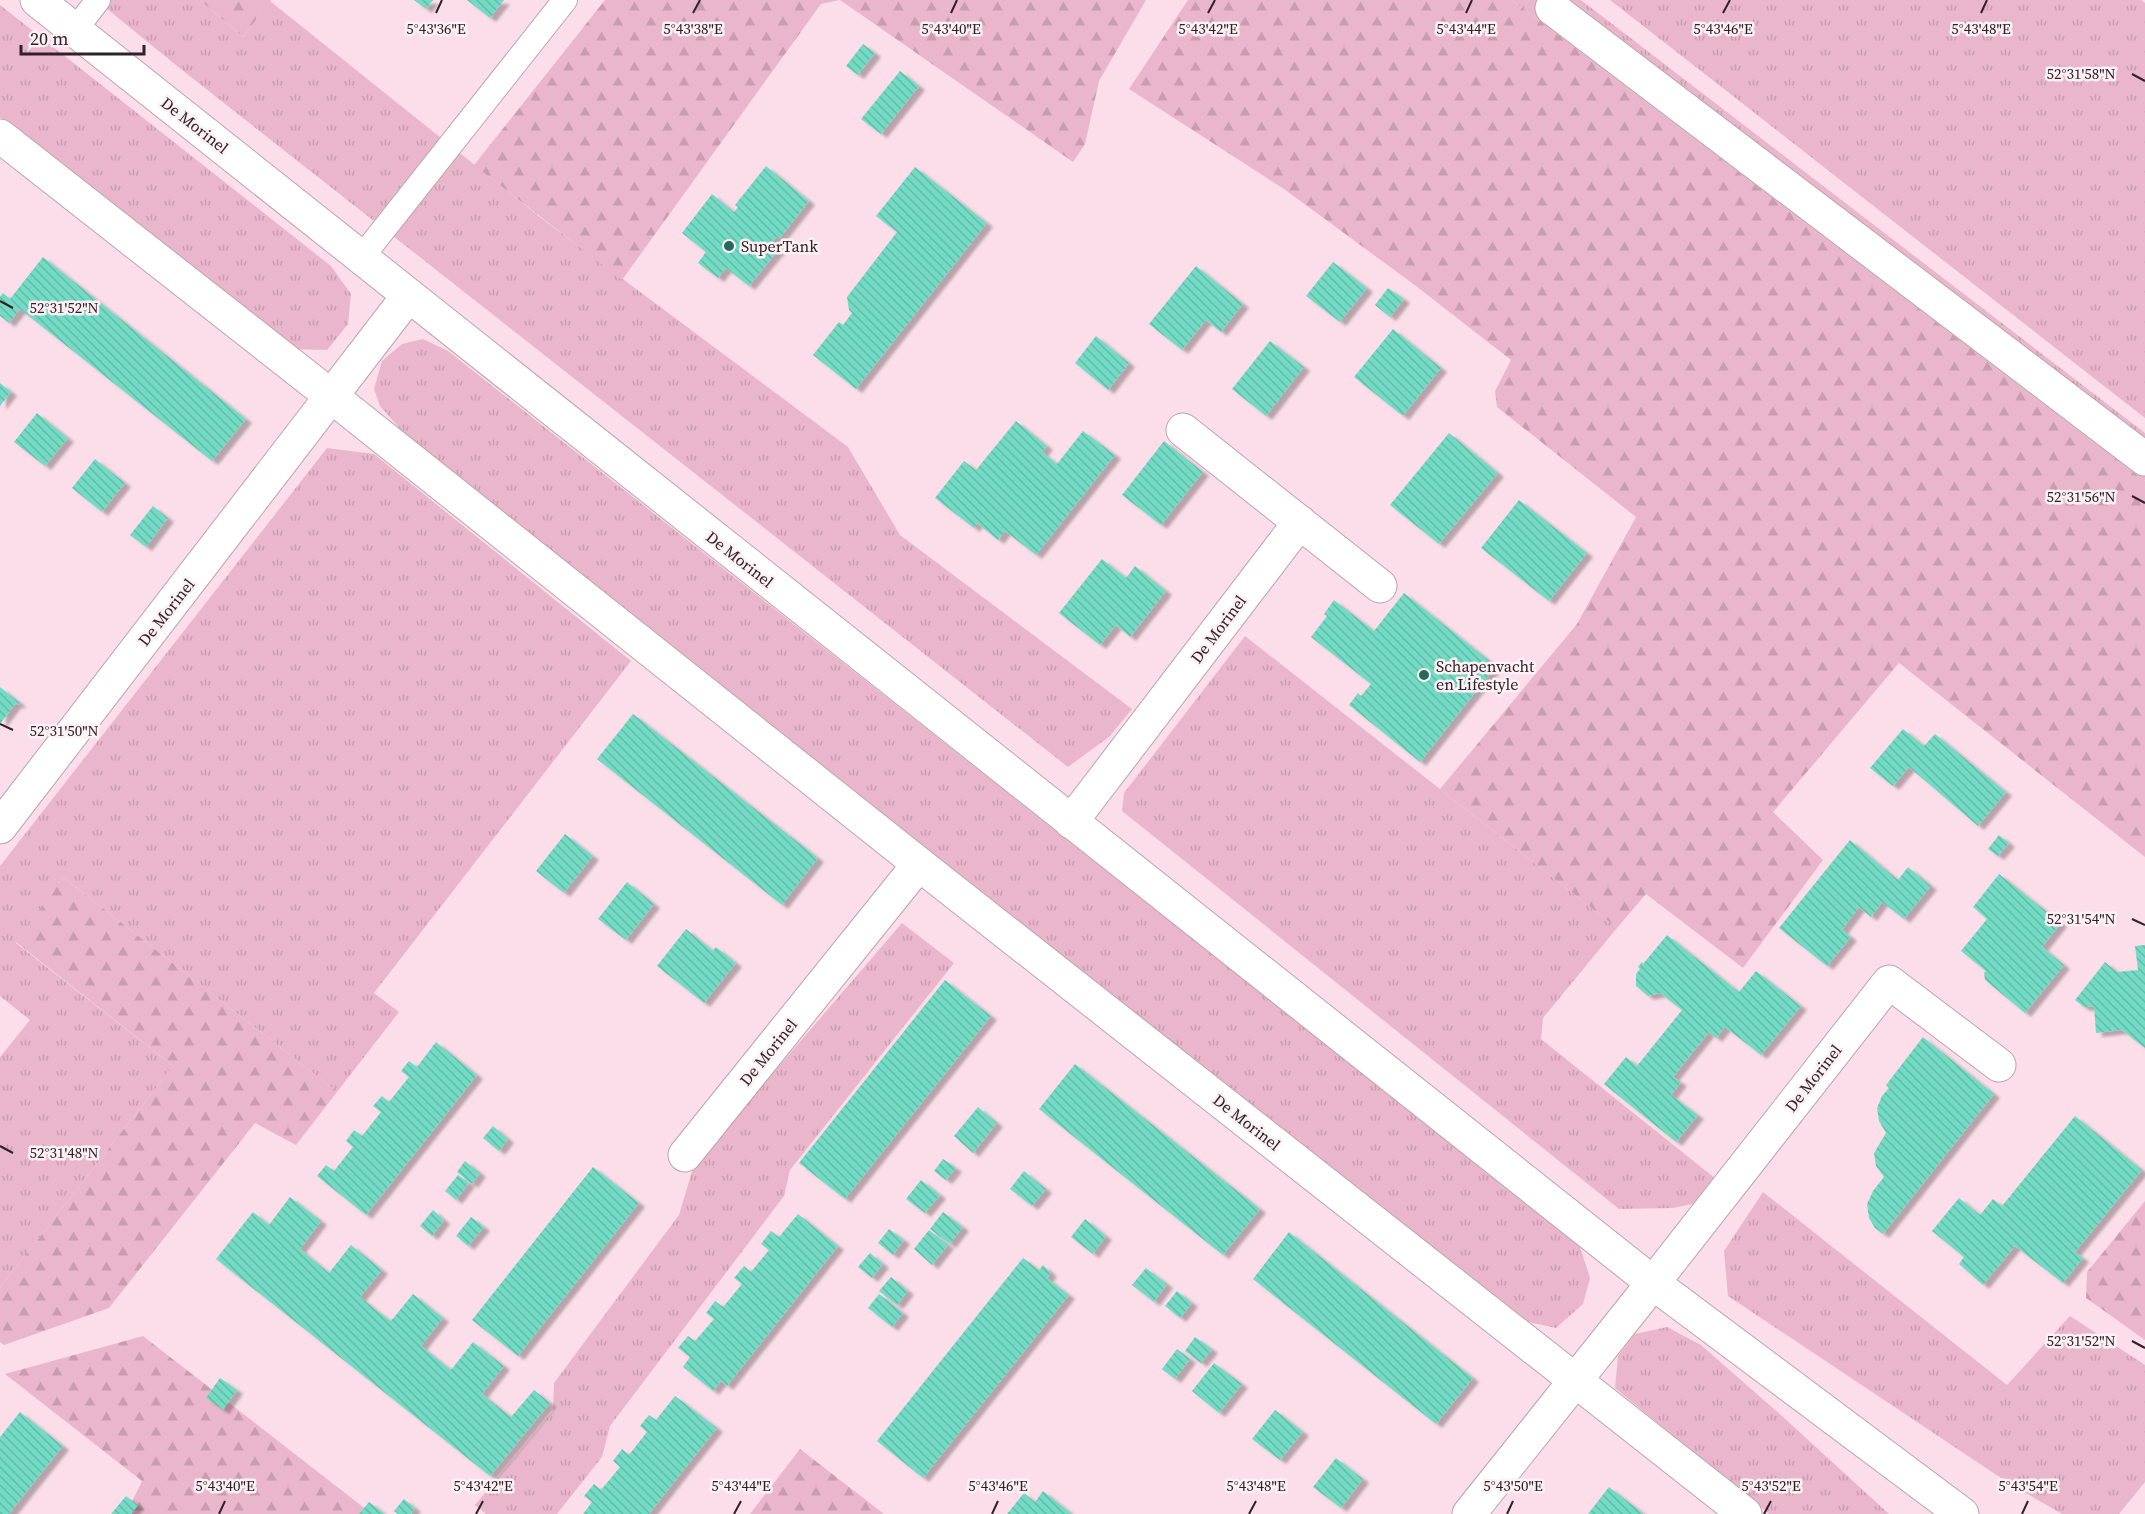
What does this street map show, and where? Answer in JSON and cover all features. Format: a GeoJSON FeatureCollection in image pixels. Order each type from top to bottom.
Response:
{"type":"FeatureCollection","features":[{"type":"Feature","properties":{"kind":"street","name":"De Morinel"},"geometry":{"type":"LineString","coordinates":[[37,0],[1653,1283],[1962,1514]]}},
{"type":"Feature","properties":{"kind":"street"},"geometry":{"type":"LineString","coordinates":[[1552,8],[2145,459]]}},
{"type":"Feature","properties":{"kind":"street","name":"De Morinel"},"geometry":{"type":"LineString","coordinates":[[0,136],[1745,1514]]}},
{"type":"Feature","properties":{"kind":"street","name":"De Morinel"},"geometry":{"type":"LineString","coordinates":[[0,827],[409,295]]}},
{"type":"Feature","properties":{"kind":"street"},"geometry":{"type":"LineString","coordinates":[[1183,430],[1380,585]]}},
{"type":"Feature","properties":{"kind":"street","name":"De Morinel"},"geometry":{"type":"LineString","coordinates":[[1071,822],[1299,522]]}},
{"type":"Feature","properties":{"kind":"street","name":"De Morinel"},"geometry":{"type":"LineString","coordinates":[[685,1155],[919,864]]}},
{"type":"Feature","properties":{"kind":"street","name":"De Morinel"},"geometry":{"type":"LineString","coordinates":[[1470,1514],[1889,982],[1999,1065]]}},
{"type":"Feature","properties":{"kind":"lane"},"geometry":{"type":"LineString","coordinates":[[75,30],[98,0]]}},
{"type":"Feature","properties":{"kind":"lane"},"geometry":{"type":"LineString","coordinates":[[362,258],[565,0]]}},
{"type":"Feature","properties":{"kind":"green space"},"geometry":{"type":"Polygon","coordinates":[[[105,0],[200,0],[243,37],[270,1],[541,218],[848,447],[900,535],[1132,709],[1110,736],[1068,767],[182,70],[101,4],[105,0]]]}},
{"type":"Feature","properties":{"kind":"green space"},"geometry":{"type":"Polygon","coordinates":[[[200,0],[271,0],[243,37],[200,0]]]}},
{"type":"Feature","properties":{"kind":"green space"},"geometry":{"type":"Polygon","coordinates":[[[605,0],[840,0],[821,4],[622,280],[474,165],[605,0]]]}},
{"type":"Feature","properties":{"kind":"green space"},"geometry":{"type":"Polygon","coordinates":[[[840,0],[1146,0],[1099,81],[1085,144],[1073,162],[840,0]]]}},
{"type":"Feature","properties":{"kind":"green space"},"geometry":{"type":"Polygon","coordinates":[[[1188,0],[1512,0],[2145,481],[2145,857],[1899,663],[1773,812],[1823,860],[1743,968],[1646,894],[1617,928],[1440,789],[1577,624],[1636,517],[1497,407],[1495,391],[1511,360],[1416,286],[1284,189],[1129,89],[1188,0]]]}},
{"type":"Feature","properties":{"kind":"green space"},"geometry":{"type":"Polygon","coordinates":[[[1512,0],[1581,0],[2145,433],[2145,481],[1512,0]]]}},
{"type":"Feature","properties":{"kind":"green space"},"geometry":{"type":"Polygon","coordinates":[[[1610,0],[2141,0],[2145,3],[2145,418],[1610,0]]]}},
{"type":"Feature","properties":{"kind":"green space"},"geometry":{"type":"Polygon","coordinates":[[[0,5],[331,266],[351,294],[348,324],[327,350],[293,349],[259,325],[0,117],[0,5]]]}},
{"type":"Feature","properties":{"kind":"green space"},"geometry":{"type":"Polygon","coordinates":[[[423,339],[448,351],[1579,1244],[1590,1278],[1583,1304],[1556,1328],[1520,1320],[410,440],[380,406],[374,389],[382,361],[402,344],[423,339]]]}},
{"type":"Feature","properties":{"kind":"green space"},"geometry":{"type":"Polygon","coordinates":[[[327,448],[374,454],[631,661],[374,993],[399,1012],[337,1092],[63,877],[16,943],[173,1066],[0,1288],[0,1057],[30,1020],[0,996],[0,866],[327,448]]]}},
{"type":"Feature","properties":{"kind":"green space"},"geometry":{"type":"Polygon","coordinates":[[[1245,636],[1617,928],[1543,1018],[1541,1039],[1716,1179],[1697,1203],[1673,1208],[1619,1209],[1122,811],[1124,793],[1245,636]]]}},
{"type":"Feature","properties":{"kind":"green space"},"geometry":{"type":"Polygon","coordinates":[[[63,877],[337,1092],[296,1145],[255,1123],[109,1308],[4,1345],[0,1342],[0,1288],[173,1066],[16,942],[63,877]]]}},
{"type":"Feature","properties":{"kind":"green space"},"geometry":{"type":"Polygon","coordinates":[[[902,923],[954,963],[790,1170],[784,1196],[610,1426],[602,1457],[557,1514],[486,1514],[475,1505],[553,1411],[554,1383],[679,1215],[694,1165],[902,923]]]}},
{"type":"Feature","properties":{"kind":"green space"},"geometry":{"type":"Polygon","coordinates":[[[1763,1192],[2007,1385],[2070,1316],[2145,1365],[2145,1482],[2119,1514],[2062,1514],[2010,1484],[1728,1296],[1724,1251],[1763,1192]]]}},
{"type":"Feature","properties":{"kind":"green space"},"geometry":{"type":"Polygon","coordinates":[[[2145,1201],[2145,1340],[2086,1298],[2087,1272],[2145,1201]]]}},
{"type":"Feature","properties":{"kind":"green space"},"geometry":{"type":"Polygon","coordinates":[[[1667,1327],[1701,1345],[1889,1514],[1769,1514],[1615,1388],[1618,1356],[1635,1334],[1667,1327]]]}},
{"type":"Feature","properties":{"kind":"green space"},"geometry":{"type":"Polygon","coordinates":[[[143,1336],[372,1514],[126,1514],[142,1481],[5,1374],[143,1336]]]}},
{"type":"Feature","properties":{"kind":"green space"},"geometry":{"type":"Polygon","coordinates":[[[800,1449],[884,1514],[750,1514],[800,1449]]]}},
{"type":"Feature","properties":{"kind":"building"},"geometry":{"type":"Polygon","coordinates":[[[414,0],[433,0],[426,9],[414,0]]]}},
{"type":"Feature","properties":{"kind":"building"},"geometry":{"type":"Polygon","coordinates":[[[467,0],[504,0],[490,18],[467,0]]]}},
{"type":"Feature","properties":{"kind":"building"},"geometry":{"type":"Polygon","coordinates":[[[863,44],[875,53],[858,75],[846,66],[863,44]]]}},
{"type":"Feature","properties":{"kind":"building"},"geometry":{"type":"Polygon","coordinates":[[[900,71],[919,86],[881,134],[861,119],[900,71]]]}},
{"type":"Feature","properties":{"kind":"building"},"geometry":{"type":"Polygon","coordinates":[[[766,166],[809,201],[779,239],[776,237],[772,242],[780,248],[749,286],[726,268],[718,278],[698,263],[706,252],[682,233],[712,194],[734,212],[738,207],[735,205],[766,166]]]}},
{"type":"Feature","properties":{"kind":"building"},"geometry":{"type":"Polygon","coordinates":[[[915,167],[987,223],[856,389],[813,355],[839,322],[843,325],[852,313],[849,310],[847,297],[897,232],[876,216],[915,167]]]}},
{"type":"Feature","properties":{"kind":"building"},"geometry":{"type":"Polygon","coordinates":[[[43,257],[246,419],[212,461],[20,309],[9,323],[0,316],[0,297],[3,293],[10,299],[43,257]]]}},
{"type":"Feature","properties":{"kind":"building"},"geometry":{"type":"Polygon","coordinates":[[[1333,262],[1367,288],[1340,322],[1306,296],[1333,262]]]}},
{"type":"Feature","properties":{"kind":"building"},"geometry":{"type":"Polygon","coordinates":[[[1196,266],[1243,304],[1221,332],[1206,320],[1182,350],[1149,324],[1196,266]]]}},
{"type":"Feature","properties":{"kind":"building"},"geometry":{"type":"Polygon","coordinates":[[[1388,288],[1404,299],[1390,317],[1375,305],[1388,288]]]}},
{"type":"Feature","properties":{"kind":"building"},"geometry":{"type":"Polygon","coordinates":[[[1393,329],[1441,368],[1403,416],[1354,377],[1393,329]]]}},
{"type":"Feature","properties":{"kind":"building"},"geometry":{"type":"Polygon","coordinates":[[[1096,336],[1129,363],[1108,390],[1075,363],[1096,336]]]}},
{"type":"Feature","properties":{"kind":"building"},"geometry":{"type":"Polygon","coordinates":[[[1270,341],[1304,367],[1266,416],[1232,389],[1270,341]]]}},
{"type":"Feature","properties":{"kind":"building"},"geometry":{"type":"Polygon","coordinates":[[[0,383],[11,392],[0,406],[0,383]]]}},
{"type":"Feature","properties":{"kind":"building"},"geometry":{"type":"Polygon","coordinates":[[[37,413],[68,438],[45,466],[14,442],[37,413]]]}},
{"type":"Feature","properties":{"kind":"building"},"geometry":{"type":"Polygon","coordinates":[[[1016,421],[1047,446],[1042,452],[1057,464],[1083,431],[1115,455],[1036,555],[1005,531],[998,540],[977,523],[974,528],[935,498],[964,461],[976,470],[1016,421]]]}},
{"type":"Feature","properties":{"kind":"building"},"geometry":{"type":"Polygon","coordinates":[[[1449,433],[1498,473],[1439,544],[1390,505],[1449,433]]]}},
{"type":"Feature","properties":{"kind":"building"},"geometry":{"type":"Polygon","coordinates":[[[1164,441],[1203,472],[1161,525],[1122,495],[1164,441]]]}},
{"type":"Feature","properties":{"kind":"building"},"geometry":{"type":"Polygon","coordinates":[[[95,459],[125,483],[102,512],[72,488],[95,459]]]}},
{"type":"Feature","properties":{"kind":"building"},"geometry":{"type":"Polygon","coordinates":[[[1519,500],[1587,553],[1549,601],[1481,548],[1519,500]]]}},
{"type":"Feature","properties":{"kind":"building"},"geometry":{"type":"Polygon","coordinates":[[[153,506],[168,518],[146,547],[130,535],[153,506]]]}},
{"type":"Feature","properties":{"kind":"building"},"geometry":{"type":"Polygon","coordinates":[[[1102,559],[1126,578],[1135,566],[1166,591],[1130,637],[1116,625],[1100,645],[1059,613],[1102,559]]]}},
{"type":"Feature","properties":{"kind":"building","name":"Schapenvacht en Lifestyle"},"geometry":{"type":"Polygon","coordinates":[[[1404,593],[1496,666],[1420,762],[1349,705],[1358,693],[1361,696],[1371,684],[1311,637],[1327,616],[1324,614],[1334,600],[1374,631],[1404,593]]]}},
{"type":"Feature","properties":{"kind":"building"},"geometry":{"type":"Polygon","coordinates":[[[0,687],[20,703],[18,705],[16,703],[0,724],[0,687]]]}},
{"type":"Feature","properties":{"kind":"building"},"geometry":{"type":"Polygon","coordinates":[[[633,714],[818,858],[782,905],[597,759],[633,714]]]}},
{"type":"Feature","properties":{"kind":"building"},"geometry":{"type":"Polygon","coordinates":[[[1903,729],[1924,746],[1935,734],[2006,792],[1978,826],[1909,767],[1893,786],[1870,768],[1903,729]]]}},
{"type":"Feature","properties":{"kind":"building"},"geometry":{"type":"Polygon","coordinates":[[[565,834],[593,856],[564,893],[536,871],[565,834]]]}},
{"type":"Feature","properties":{"kind":"building"},"geometry":{"type":"Polygon","coordinates":[[[1999,835],[2009,843],[1998,856],[1988,849],[1999,835]]]}},
{"type":"Feature","properties":{"kind":"building"},"geometry":{"type":"Polygon","coordinates":[[[1850,840],[1898,880],[1908,867],[1931,886],[1904,919],[1882,902],[1871,917],[1859,907],[1842,930],[1851,937],[1827,966],[1779,928],[1850,840]]]}},
{"type":"Feature","properties":{"kind":"building"},"geometry":{"type":"Polygon","coordinates":[[[1999,874],[2061,923],[2042,947],[2064,965],[2025,1013],[1985,980],[1986,971],[1961,951],[1987,919],[1973,907],[1999,874]]]}},
{"type":"Feature","properties":{"kind":"building"},"geometry":{"type":"Polygon","coordinates":[[[627,882],[654,904],[626,940],[598,919],[627,882]]]}},
{"type":"Feature","properties":{"kind":"building"},"geometry":{"type":"Polygon","coordinates":[[[686,929],[713,951],[716,947],[736,963],[704,1003],[657,966],[686,929]]]}},
{"type":"Feature","properties":{"kind":"building"},"geometry":{"type":"Polygon","coordinates":[[[1667,935],[1739,992],[1756,971],[1801,1006],[1761,1055],[1725,1027],[1716,1038],[1709,1032],[1673,1077],[1681,1082],[1671,1095],[1698,1115],[1676,1142],[1604,1084],[1626,1057],[1637,1066],[1682,1010],[1660,993],[1648,996],[1636,986],[1636,974],[1640,969],[1638,967],[1667,935]]]}},
{"type":"Feature","properties":{"kind":"building"},"geometry":{"type":"Polygon","coordinates":[[[2145,945],[2145,1048],[2122,1030],[2096,1033],[2094,1006],[2084,1007],[2075,1000],[2105,962],[2117,972],[2138,970],[2135,946],[2145,945]]]}},
{"type":"Feature","properties":{"kind":"building"},"geometry":{"type":"Polygon","coordinates":[[[945,980],[991,1016],[845,1199],[799,1163],[945,980]]]}},
{"type":"Feature","properties":{"kind":"building"},"geometry":{"type":"Polygon","coordinates":[[[1923,1037],[1994,1094],[1883,1234],[1875,1228],[1869,1218],[1867,1204],[1873,1191],[1884,1177],[1876,1166],[1874,1153],[1886,1133],[1879,1121],[1877,1108],[1882,1096],[1889,1088],[1886,1085],[1923,1037]]]}},
{"type":"Feature","properties":{"kind":"building"},"geometry":{"type":"Polygon","coordinates":[[[436,1042],[477,1075],[366,1215],[317,1176],[326,1165],[334,1171],[353,1147],[346,1141],[354,1130],[362,1136],[381,1112],[373,1106],[382,1096],[389,1102],[409,1077],[401,1071],[409,1061],[417,1067],[436,1042]]]}},
{"type":"Feature","properties":{"kind":"building"},"geometry":{"type":"Polygon","coordinates":[[[1075,1064],[1260,1209],[1223,1255],[1039,1109],[1075,1064]]]}},
{"type":"Feature","properties":{"kind":"building"},"geometry":{"type":"Polygon","coordinates":[[[978,1107],[997,1123],[973,1153],[954,1136],[978,1107]]]}},
{"type":"Feature","properties":{"kind":"building"},"geometry":{"type":"Polygon","coordinates":[[[2075,1116],[2142,1170],[2075,1252],[2083,1258],[2063,1283],[2015,1246],[1983,1285],[1959,1264],[1964,1257],[1932,1231],[1959,1198],[1980,1215],[1993,1199],[2002,1206],[2075,1116]]]}},
{"type":"Feature","properties":{"kind":"building"},"geometry":{"type":"Polygon","coordinates":[[[493,1126],[508,1139],[499,1151],[483,1138],[493,1126]]]}},
{"type":"Feature","properties":{"kind":"building"},"geometry":{"type":"Polygon","coordinates":[[[943,1159],[956,1168],[946,1180],[934,1171],[943,1159]]]}},
{"type":"Feature","properties":{"kind":"building"},"geometry":{"type":"Polygon","coordinates":[[[465,1161],[480,1173],[472,1184],[457,1172],[465,1161]]]}},
{"type":"Feature","properties":{"kind":"building"},"geometry":{"type":"Polygon","coordinates":[[[593,1167],[639,1203],[518,1356],[472,1320],[593,1167]]]}},
{"type":"Feature","properties":{"kind":"building"},"geometry":{"type":"Polygon","coordinates":[[[1024,1171],[1046,1189],[1032,1206],[1010,1189],[1024,1171]]]}},
{"type":"Feature","properties":{"kind":"building"},"geometry":{"type":"Polygon","coordinates":[[[458,1175],[469,1183],[456,1200],[445,1191],[458,1175]]]}},
{"type":"Feature","properties":{"kind":"building"},"geometry":{"type":"Polygon","coordinates":[[[921,1180],[940,1195],[925,1213],[906,1199],[921,1180]]]}},
{"type":"Feature","properties":{"kind":"building"},"geometry":{"type":"Polygon","coordinates":[[[290,1197],[321,1221],[300,1249],[329,1273],[351,1245],[382,1270],[360,1297],[376,1310],[391,1321],[413,1294],[443,1318],[421,1346],[451,1370],[473,1342],[504,1366],[482,1394],[511,1417],[534,1390],[550,1403],[490,1476],[216,1259],[253,1212],[269,1225],[290,1197]]]}},
{"type":"Feature","properties":{"kind":"building"},"geometry":{"type":"Polygon","coordinates":[[[433,1210],[444,1220],[432,1236],[420,1226],[433,1210]]]}},
{"type":"Feature","properties":{"kind":"building"},"geometry":{"type":"Polygon","coordinates":[[[943,1212],[963,1227],[950,1244],[930,1229],[943,1212]]]}},
{"type":"Feature","properties":{"kind":"building"},"geometry":{"type":"Polygon","coordinates":[[[798,1214],[838,1246],[727,1386],[721,1381],[713,1391],[683,1367],[690,1357],[678,1348],[688,1336],[695,1341],[714,1319],[706,1313],[715,1301],[723,1307],[742,1284],[734,1278],[744,1266],[751,1272],[769,1250],[761,1244],[771,1231],[779,1237],[798,1214]]]}},
{"type":"Feature","properties":{"kind":"building"},"geometry":{"type":"Polygon","coordinates":[[[471,1217],[484,1227],[468,1246],[456,1236],[471,1217]]]}},
{"type":"Feature","properties":{"kind":"building"},"geometry":{"type":"Polygon","coordinates":[[[1085,1219],[1106,1236],[1093,1254],[1071,1237],[1085,1219]]]}},
{"type":"Feature","properties":{"kind":"building"},"geometry":{"type":"Polygon","coordinates":[[[889,1229],[904,1240],[893,1255],[878,1243],[889,1229]]]}},
{"type":"Feature","properties":{"kind":"building"},"geometry":{"type":"Polygon","coordinates":[[[929,1230],[948,1245],[932,1265],[914,1249],[929,1230]]]}},
{"type":"Feature","properties":{"kind":"building"},"geometry":{"type":"Polygon","coordinates":[[[1289,1232],[1473,1378],[1436,1424],[1253,1279],[1289,1232]]]}},
{"type":"Feature","properties":{"kind":"building"},"geometry":{"type":"Polygon","coordinates":[[[870,1253],[883,1264],[872,1278],[858,1267],[870,1253]]]}},
{"type":"Feature","properties":{"kind":"building"},"geometry":{"type":"Polygon","coordinates":[[[1023,1258],[1039,1270],[1043,1265],[1051,1273],[1047,1278],[1069,1295],[923,1478],[877,1441],[1023,1258]]]}},
{"type":"Feature","properties":{"kind":"building"},"geometry":{"type":"Polygon","coordinates":[[[1146,1268],[1167,1284],[1154,1302],[1132,1285],[1146,1268]]]}},
{"type":"Feature","properties":{"kind":"building"},"geometry":{"type":"Polygon","coordinates":[[[891,1277],[908,1291],[897,1305],[879,1291],[891,1277]]]}},
{"type":"Feature","properties":{"kind":"building"},"geometry":{"type":"Polygon","coordinates":[[[1177,1291],[1192,1303],[1180,1318],[1165,1306],[1177,1291]]]}},
{"type":"Feature","properties":{"kind":"building"},"geometry":{"type":"Polygon","coordinates":[[[879,1294],[903,1313],[892,1327],[868,1308],[879,1294]]]}},
{"type":"Feature","properties":{"kind":"building"},"geometry":{"type":"Polygon","coordinates":[[[1195,1337],[1212,1349],[1201,1363],[1185,1351],[1195,1337]]]}},
{"type":"Feature","properties":{"kind":"building"},"geometry":{"type":"Polygon","coordinates":[[[1177,1349],[1190,1359],[1175,1379],[1162,1369],[1177,1349]]]}},
{"type":"Feature","properties":{"kind":"building"},"geometry":{"type":"Polygon","coordinates":[[[1214,1363],[1242,1384],[1219,1413],[1192,1391],[1214,1363]]]}},
{"type":"Feature","properties":{"kind":"building"},"geometry":{"type":"Polygon","coordinates":[[[220,1378],[237,1390],[223,1410],[206,1398],[220,1378]]]}},
{"type":"Feature","properties":{"kind":"building"},"geometry":{"type":"Polygon","coordinates":[[[675,1396],[717,1428],[649,1514],[583,1514],[592,1502],[584,1496],[594,1484],[601,1490],[620,1467],[613,1461],[622,1449],[629,1455],[647,1432],[640,1426],[649,1415],[656,1420],[675,1396]]]}},
{"type":"Feature","properties":{"kind":"building"},"geometry":{"type":"Polygon","coordinates":[[[1275,1410],[1303,1432],[1280,1460],[1252,1439],[1275,1410]]]}},
{"type":"Feature","properties":{"kind":"building"},"geometry":{"type":"Polygon","coordinates":[[[20,1412],[63,1446],[9,1514],[0,1514],[0,1437],[20,1412]]]}},
{"type":"Feature","properties":{"kind":"building"},"geometry":{"type":"Polygon","coordinates":[[[1336,1458],[1363,1479],[1341,1508],[1313,1487],[1336,1458]]]}},
{"type":"Feature","properties":{"kind":"building"},"geometry":{"type":"Polygon","coordinates":[[[1609,1487],[1640,1511],[1644,1514],[1588,1514],[1609,1487]]]}},
{"type":"Feature","properties":{"kind":"building"},"geometry":{"type":"Polygon","coordinates":[[[1043,1491],[1072,1514],[1007,1514],[1024,1493],[1035,1502],[1043,1491]]]}},
{"type":"Feature","properties":{"kind":"building"},"geometry":{"type":"Polygon","coordinates":[[[126,1496],[138,1505],[131,1514],[111,1514],[126,1496]]]}},
{"type":"Feature","properties":{"kind":"building"},"geometry":{"type":"Polygon","coordinates":[[[404,1499],[415,1508],[411,1514],[398,1514],[394,1511],[404,1499]]]}},
{"type":"Feature","properties":{"kind":"building"},"geometry":{"type":"Polygon","coordinates":[[[369,1502],[385,1514],[359,1514],[369,1502]]]}},
{"type":"Feature","properties":{"kind":"place","name":"SuperTank"},"geometry":{"type":"Point","coordinates":[729,246]}},
{"type":"Feature","properties":{"kind":"place","name":"Schapenvacht en Lifestyle"},"geometry":{"type":"Point","coordinates":[1424,675]}}]}
